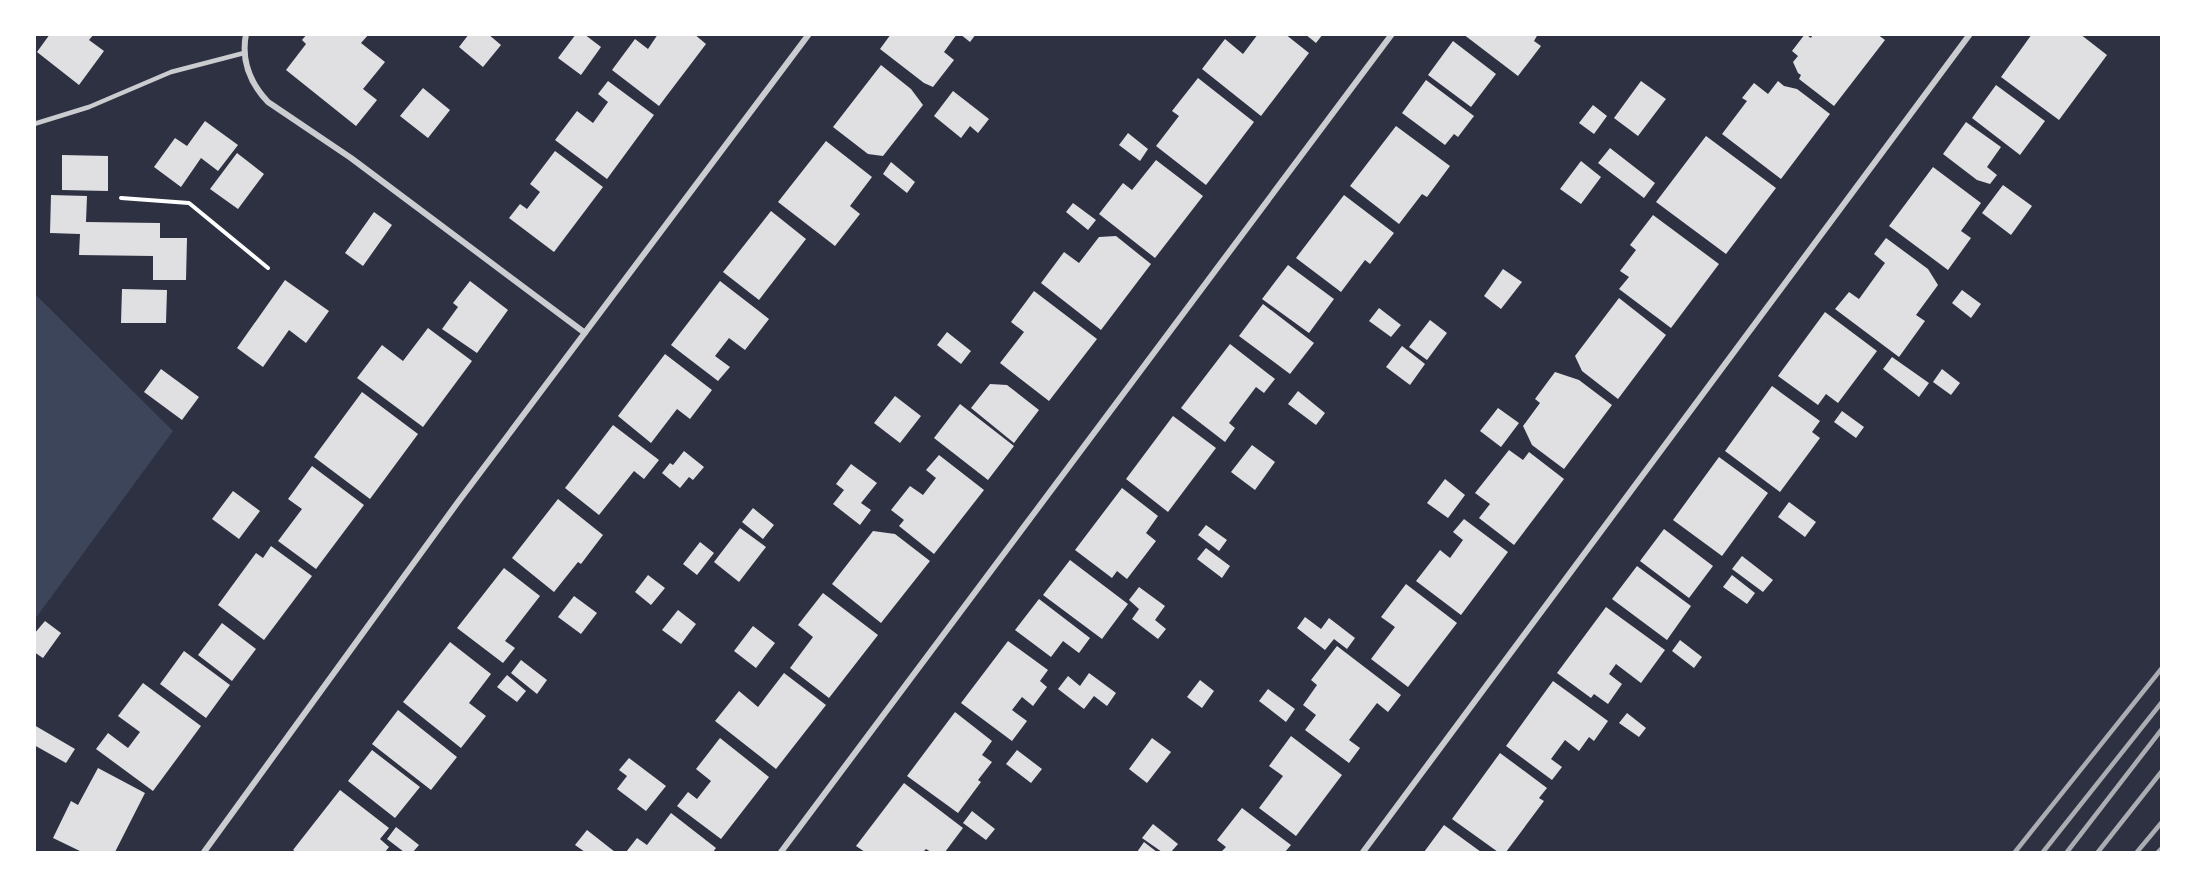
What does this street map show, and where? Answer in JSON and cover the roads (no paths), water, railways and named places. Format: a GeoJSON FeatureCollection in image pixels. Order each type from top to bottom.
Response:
{"type":"FeatureCollection","features":[{"type":"Feature","properties":{"kind":"street"},"geometry":{"type":"LineString","coordinates":[[246,34],[244,53],[250,75],[257,91],[267,102],[351,158],[585,333]]}},
{"type":"Feature","properties":{"kind":"street"},"geometry":{"type":"LineString","coordinates":[[204,852],[458,502],[808,34]]}},
{"type":"Feature","properties":{"kind":"street"},"geometry":{"type":"LineString","coordinates":[[781,852],[1392,34]]}},
{"type":"Feature","properties":{"kind":"street"},"geometry":{"type":"LineString","coordinates":[[1364,852],[1970,34]]}},
{"type":"Feature","properties":{"kind":"lane"},"geometry":{"type":"LineString","coordinates":[[34,124],[89,107],[171,72],[244,53]]}},
{"type":"Feature","properties":{"kind":"railway"},"geometry":{"type":"LineString","coordinates":[[2015,852],[2162,668]]}},
{"type":"Feature","properties":{"kind":"railway"},"geometry":{"type":"LineString","coordinates":[[2043,852],[2162,702]]}},
{"type":"Feature","properties":{"kind":"railway"},"geometry":{"type":"LineString","coordinates":[[2067,852],[2162,729]]}},
{"type":"Feature","properties":{"kind":"railway"},"geometry":{"type":"LineString","coordinates":[[2098,852],[2162,771]]}},
{"type":"Feature","properties":{"kind":"railway"},"geometry":{"type":"LineString","coordinates":[[2137,852],[2162,822]]}},
{"type":"Feature","properties":{"kind":"railway"},"geometry":{"type":"LineString","coordinates":[[2158,852],[2162,848]]}}]}
